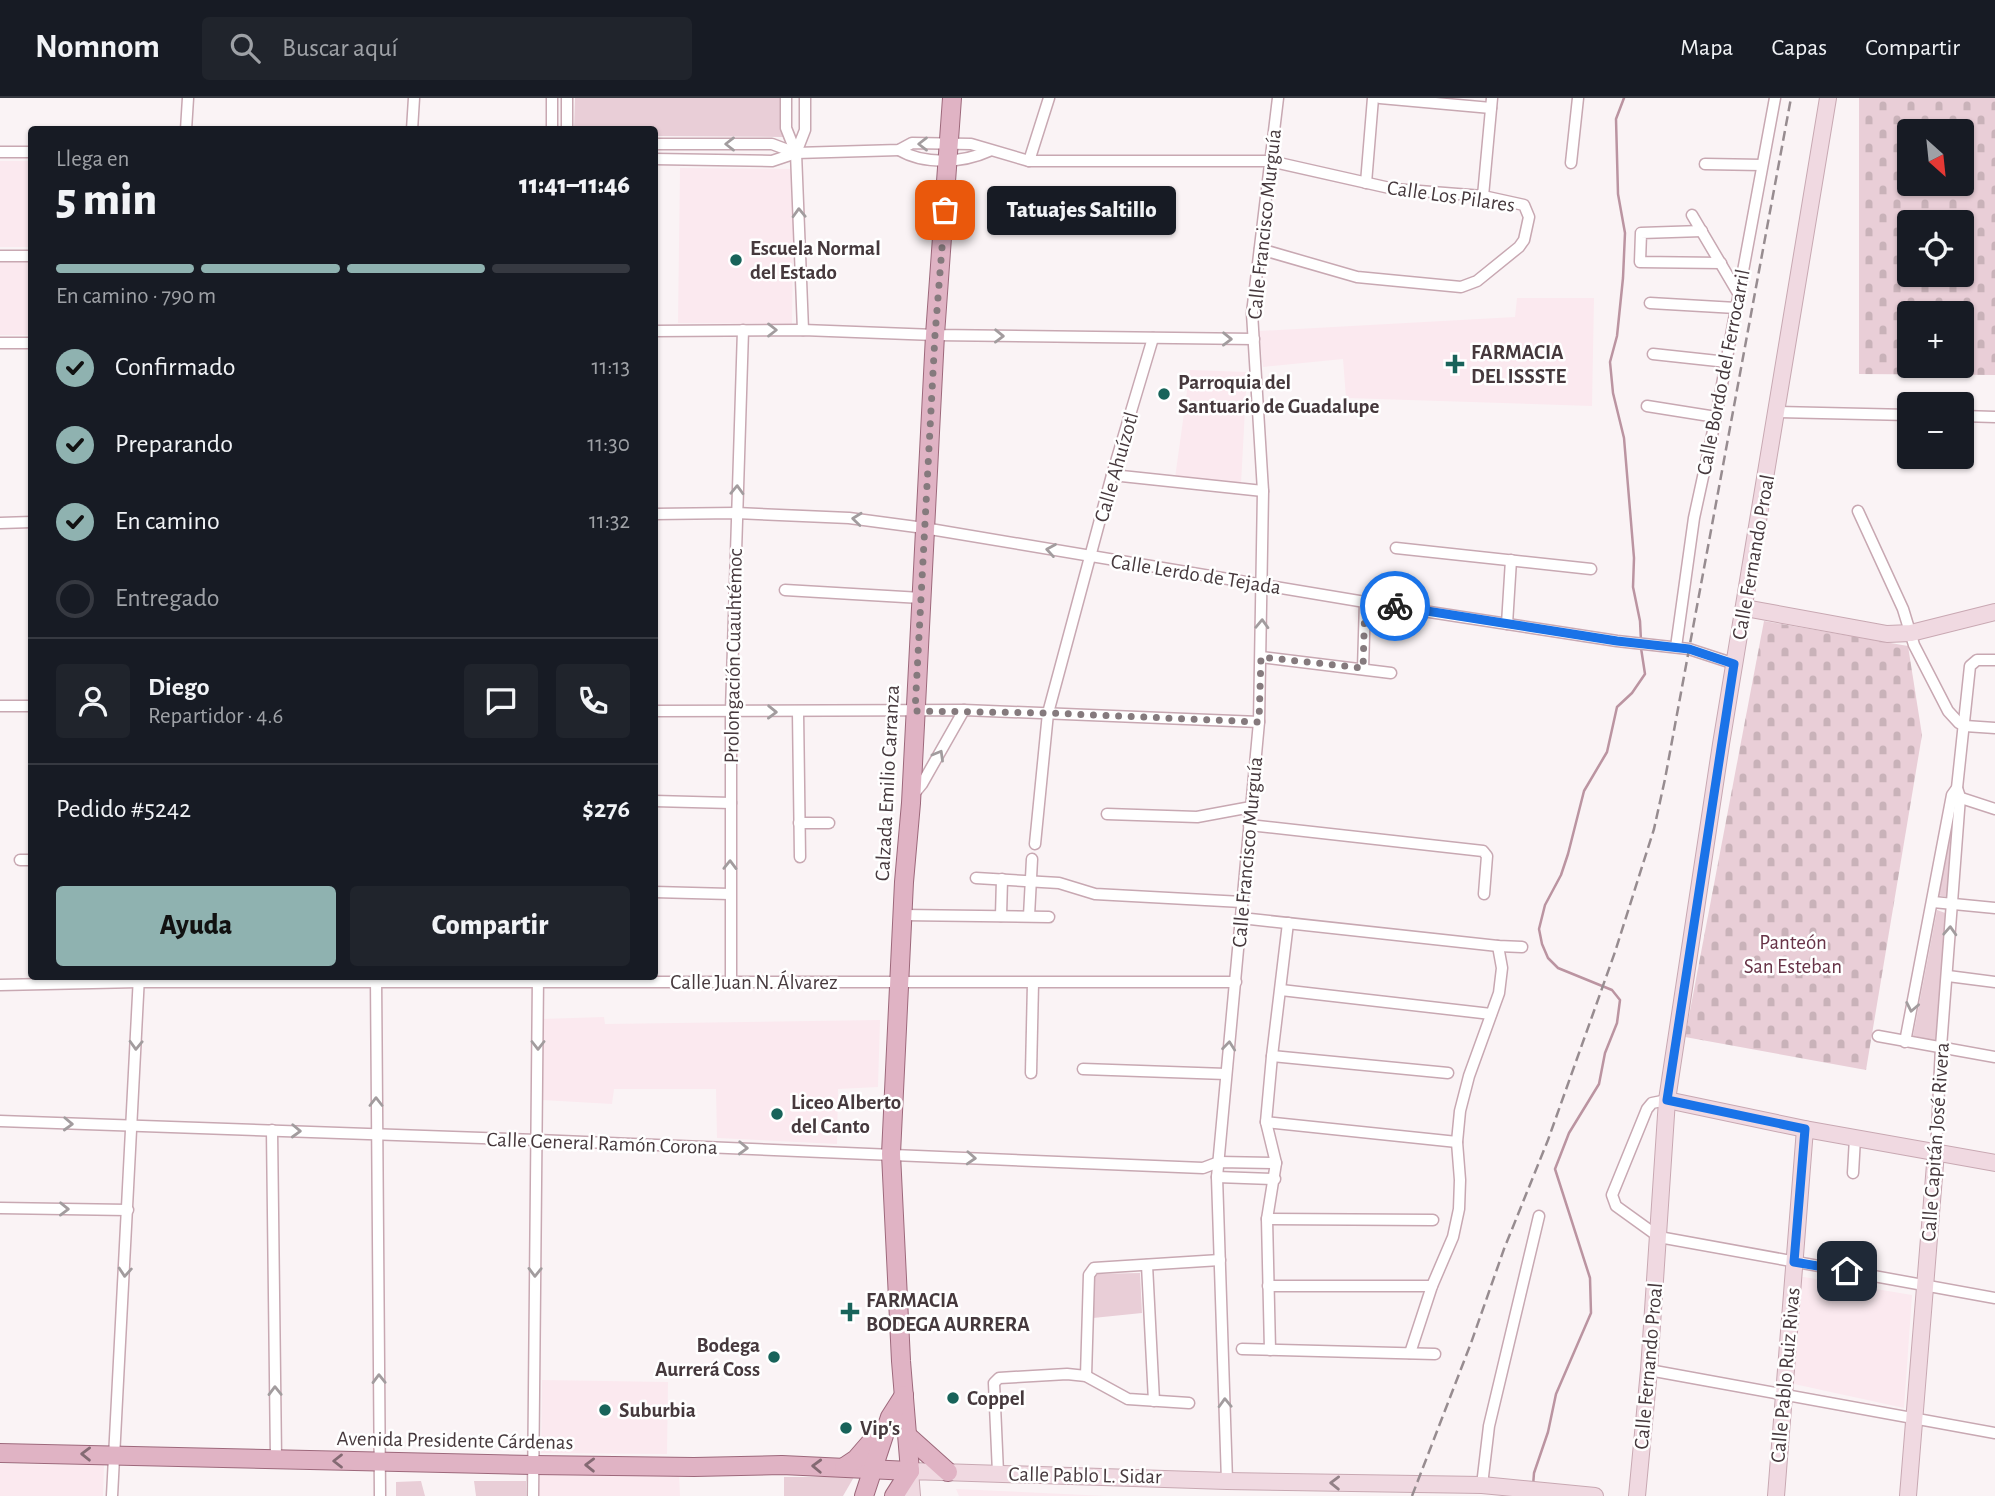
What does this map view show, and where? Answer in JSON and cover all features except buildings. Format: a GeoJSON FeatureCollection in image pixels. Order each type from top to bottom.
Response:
{"type":"FeatureCollection","features":[{"type":"Feature","properties":{"kind":"main road","name":"Calzada Emilio Carranza"},"geometry":{"type":"LineString","coordinates":[[910,1471],[891,1154],[935,335],[952,98]]}},
{"type":"Feature","properties":{"kind":"main road"},"geometry":{"type":"LineString","coordinates":[[844,1467],[865,1449],[904,1395]]}},
{"type":"Feature","properties":{"kind":"main road"},"geometry":{"type":"LineString","coordinates":[[864,1496],[890,1417]]}},
{"type":"Feature","properties":{"kind":"main road"},"geometry":{"type":"LineString","coordinates":[[909,1437],[948,1472]]}},
{"type":"Feature","properties":{"kind":"main road","name":"Avenida Presidente Cárdenas"},"geometry":{"type":"LineString","coordinates":[[0,1453],[533,1465],[844,1467],[910,1471]]}},
{"type":"Feature","properties":{"kind":"main road"},"geometry":{"type":"LineString","coordinates":[[894,1496],[910,1471]]}},
{"type":"Feature","properties":{"kind":"street"},"geometry":{"type":"LineString","coordinates":[[186,126],[188,98]]}},
{"type":"Feature","properties":{"kind":"street"},"geometry":{"type":"LineString","coordinates":[[412,126],[414,98]]}},
{"type":"Feature","properties":{"kind":"street"},"geometry":{"type":"LineString","coordinates":[[552,98],[552,126]]}},
{"type":"Feature","properties":{"kind":"street"},"geometry":{"type":"LineString","coordinates":[[567,98],[567,126]]}},
{"type":"Feature","properties":{"kind":"street"},"geometry":{"type":"LineString","coordinates":[[786,98],[786,128],[796,153],[803,330]]}},
{"type":"Feature","properties":{"kind":"street"},"geometry":{"type":"LineString","coordinates":[[796,153],[805,130],[805,98]]}},
{"type":"Feature","properties":{"kind":"street"},"geometry":{"type":"LineString","coordinates":[[1029,161],[1049,98]]}},
{"type":"Feature","properties":{"kind":"street","name":"Calle Francisco Murguía"},"geometry":{"type":"LineString","coordinates":[[1227,1476],[1217,1177],[1259,722],[1263,491],[1252,313],[1278,98]]}},
{"type":"Feature","properties":{"kind":"street"},"geometry":{"type":"LineString","coordinates":[[1366,183],[1373,98]]}},
{"type":"Feature","properties":{"kind":"street"},"geometry":{"type":"LineString","coordinates":[[1380,98],[1492,103],[1483,196]]}},
{"type":"Feature","properties":{"kind":"street"},"geometry":{"type":"LineString","coordinates":[[1571,163],[1578,98]]}},
{"type":"Feature","properties":{"kind":"street","name":"Calle Bordo del Ferrocarril"},"geometry":{"type":"LineString","coordinates":[[1676,647],[1694,518],[1727,362],[1775,98]]}},
{"type":"Feature","properties":{"kind":"street","name":"Calle Fernando Proal"},"geometry":{"type":"LineString","coordinates":[[1637,1496],[1649,1370],[1667,1100],[1734,664],[1828,98]]}},
{"type":"Feature","properties":{"kind":"street"},"geometry":{"type":"LineString","coordinates":[[658,144],[772,144],[796,153]]}},
{"type":"Feature","properties":{"kind":"street"},"geometry":{"type":"LineString","coordinates":[[658,159],[772,161],[796,153],[899,150],[912,158],[949,152]]}},
{"type":"Feature","properties":{"kind":"street","name":"Calle Los Pilares"},"geometry":{"type":"LineString","coordinates":[[949,152],[972,159],[989,151],[1029,161],[1270,161],[1366,183],[1417,191],[1483,196],[1524,205],[1529,217],[1524,240],[1511,254],[1477,281],[1461,287],[1357,277],[1260,249]]}},
{"type":"Feature","properties":{"kind":"street"},"geometry":{"type":"LineString","coordinates":[[0,152],[28,152]]}},
{"type":"Feature","properties":{"kind":"street"},"geometry":{"type":"LineString","coordinates":[[1705,164],[1762,165]]}},
{"type":"Feature","properties":{"kind":"street"},"geometry":{"type":"LineString","coordinates":[[1692,215],[1738,293]]}},
{"type":"Feature","properties":{"kind":"street"},"geometry":{"type":"LineString","coordinates":[[1702,231],[1641,233],[1640,262],[1721,263]]}},
{"type":"Feature","properties":{"kind":"street"},"geometry":{"type":"LineString","coordinates":[[0,256],[28,256]]}},
{"type":"Feature","properties":{"kind":"street"},"geometry":{"type":"LineString","coordinates":[[1650,303],[1735,307]]}},
{"type":"Feature","properties":{"kind":"street","name":"Prolongación Cuauhtémoc"},"geometry":{"type":"LineString","coordinates":[[731,982],[731,712],[743,330]]}},
{"type":"Feature","properties":{"kind":"street"},"geometry":{"type":"LineString","coordinates":[[658,331],[803,330],[935,335],[1254,339]]}},
{"type":"Feature","properties":{"kind":"street","name":"Calle Ahuízotl"},"geometry":{"type":"LineString","coordinates":[[1035,844],[1048,713],[1112,475],[1153,338]]}},
{"type":"Feature","properties":{"kind":"street"},"geometry":{"type":"LineString","coordinates":[[0,343],[28,343]]}},
{"type":"Feature","properties":{"kind":"street"},"geometry":{"type":"LineString","coordinates":[[1653,354],[1727,362]]}},
{"type":"Feature","properties":{"kind":"street"},"geometry":{"type":"LineString","coordinates":[[1647,406],[1716,417]]}},
{"type":"Feature","properties":{"kind":"street"},"geometry":{"type":"LineString","coordinates":[[1777,412],[1897,415]]}},
{"type":"Feature","properties":{"kind":"street"},"geometry":{"type":"LineString","coordinates":[[1974,416],[1995,417]]}},
{"type":"Feature","properties":{"kind":"street"},"geometry":{"type":"LineString","coordinates":[[1112,475],[1263,491]]}},
{"type":"Feature","properties":{"kind":"street"},"geometry":{"type":"LineString","coordinates":[[1858,511],[1903,609],[1914,645],[1948,711],[1965,726],[1995,729]]}},
{"type":"Feature","properties":{"kind":"street","name":"Calle Lerdo de Tejada"},"geometry":{"type":"LineString","coordinates":[[658,514],[736,513],[849,518],[924,528],[1365,602],[1617,641],[1676,647],[1734,664]]}},
{"type":"Feature","properties":{"kind":"street"},"geometry":{"type":"LineString","coordinates":[[0,523],[28,522]]}},
{"type":"Feature","properties":{"kind":"street"},"geometry":{"type":"LineString","coordinates":[[1396,548],[1591,569]]}},
{"type":"Feature","properties":{"kind":"street"},"geometry":{"type":"LineString","coordinates":[[1507,624],[1511,560]]}},
{"type":"Feature","properties":{"kind":"street"},"geometry":{"type":"LineString","coordinates":[[785,590],[921,598]]}},
{"type":"Feature","properties":{"kind":"street"},"geometry":{"type":"LineString","coordinates":[[1363,668],[1365,602]]}},
{"type":"Feature","properties":{"kind":"street"},"geometry":{"type":"LineString","coordinates":[[1745,608],[1878,634],[1911,633],[1995,612]]}},
{"type":"Feature","properties":{"kind":"street"},"geometry":{"type":"LineString","coordinates":[[1261,657],[1391,673]]}},
{"type":"Feature","properties":{"kind":"street","name":"Calle Capitán José Rivera"},"geometry":{"type":"LineString","coordinates":[[1905,1042],[1956,793],[1970,666],[1977,660],[1995,660]]}},
{"type":"Feature","properties":{"kind":"street"},"geometry":{"type":"LineString","coordinates":[[0,706],[28,706]]}},
{"type":"Feature","properties":{"kind":"street"},"geometry":{"type":"LineString","coordinates":[[658,711],[964,710],[1259,722]]}},
{"type":"Feature","properties":{"kind":"street"},"geometry":{"type":"LineString","coordinates":[[911,798],[922,784],[964,710]]}},
{"type":"Feature","properties":{"kind":"street"},"geometry":{"type":"LineString","coordinates":[[798,712],[800,857]]}},
{"type":"Feature","properties":{"kind":"street"},"geometry":{"type":"LineString","coordinates":[[1956,793],[1995,809]]}},
{"type":"Feature","properties":{"kind":"street","name":"Calle Capitán José Rivera"},"geometry":{"type":"LineString","coordinates":[[1908,1496],[1936,1152],[1941,1047],[1948,976],[1956,793]]}},
{"type":"Feature","properties":{"kind":"street"},"geometry":{"type":"LineString","coordinates":[[658,801],[731,803]]}},
{"type":"Feature","properties":{"kind":"street"},"geometry":{"type":"LineString","coordinates":[[1107,814],[1197,817],[1251,807]]}},
{"type":"Feature","properties":{"kind":"street"},"geometry":{"type":"LineString","coordinates":[[799,823],[829,822]]}},
{"type":"Feature","properties":{"kind":"street"},"geometry":{"type":"LineString","coordinates":[[1249,825],[1483,851],[1488,856],[1484,894]]}},
{"type":"Feature","properties":{"kind":"street"},"geometry":{"type":"LineString","coordinates":[[1030,916],[1032,859]]}},
{"type":"Feature","properties":{"kind":"street"},"geometry":{"type":"LineString","coordinates":[[976,878],[1059,883],[1095,894],[1242,902]]}},
{"type":"Feature","properties":{"kind":"street"},"geometry":{"type":"LineString","coordinates":[[1001,916],[1003,879]]}},
{"type":"Feature","properties":{"kind":"street"},"geometry":{"type":"LineString","coordinates":[[658,892],[730,894]]}},
{"type":"Feature","properties":{"kind":"street"},"geometry":{"type":"LineString","coordinates":[[1934,902],[1995,908]]}},
{"type":"Feature","properties":{"kind":"street"},"geometry":{"type":"LineString","coordinates":[[903,915],[1049,917]]}},
{"type":"Feature","properties":{"kind":"street"},"geometry":{"type":"LineString","coordinates":[[1241,918],[1522,947]]}},
{"type":"Feature","properties":{"kind":"street"},"geometry":{"type":"LineString","coordinates":[[1270,1350],[1267,1219],[1276,1164],[1266,1122],[1288,923]]}},
{"type":"Feature","properties":{"kind":"street"},"geometry":{"type":"LineString","coordinates":[[1410,1353],[1432,1286],[1453,1237],[1459,1209],[1457,1142],[1460,1111],[1469,1076],[1502,981],[1498,946]]}},
{"type":"Feature","properties":{"kind":"street"},"geometry":{"type":"LineString","coordinates":[[1948,976],[1995,982]]}},
{"type":"Feature","properties":{"kind":"street","name":"Calle Juan N. Álvarez"},"geometry":{"type":"LineString","coordinates":[[0,985],[63,980]]}},
{"type":"Feature","properties":{"kind":"street"},"geometry":{"type":"LineString","coordinates":[[112,1496],[138,980]]}},
{"type":"Feature","properties":{"kind":"street"},"geometry":{"type":"LineString","coordinates":[[376,980],[380,1496]]}},
{"type":"Feature","properties":{"kind":"street"},"geometry":{"type":"LineString","coordinates":[[533,1496],[538,980]]}},
{"type":"Feature","properties":{"kind":"street","name":"Calle Juan N. Álvarez"},"geometry":{"type":"LineString","coordinates":[[602,980],[1236,982]]}},
{"type":"Feature","properties":{"kind":"street"},"geometry":{"type":"LineString","coordinates":[[1031,1073],[1034,983]]}},
{"type":"Feature","properties":{"kind":"street"},"geometry":{"type":"LineString","coordinates":[[1281,990],[1491,1014]]}},
{"type":"Feature","properties":{"kind":"street"},"geometry":{"type":"LineString","coordinates":[[1878,1036],[1995,1057]]}},
{"type":"Feature","properties":{"kind":"street"},"geometry":{"type":"LineString","coordinates":[[1272,1056],[1448,1073]]}},
{"type":"Feature","properties":{"kind":"street"},"geometry":{"type":"LineString","coordinates":[[1083,1069],[1226,1074]]}},
{"type":"Feature","properties":{"kind":"street"},"geometry":{"type":"LineString","coordinates":[[1995,1163],[1805,1129],[1667,1100],[1652,1103],[1647,1109],[1612,1195],[1616,1206],[1659,1237],[1995,1298]]}},
{"type":"Feature","properties":{"kind":"street","name":"Calle General Ramón Corona"},"geometry":{"type":"LineString","coordinates":[[0,1121],[1203,1168],[1219,1163],[1276,1164]]}},
{"type":"Feature","properties":{"kind":"street"},"geometry":{"type":"LineString","coordinates":[[1266,1122],[1457,1142]]}},
{"type":"Feature","properties":{"kind":"street","name":"Calle Pablo Ruiz Rivas"},"geometry":{"type":"LineString","coordinates":[[1776,1496],[1805,1129]]}},
{"type":"Feature","properties":{"kind":"street"},"geometry":{"type":"LineString","coordinates":[[272,1130],[276,1459]]}},
{"type":"Feature","properties":{"kind":"street"},"geometry":{"type":"LineString","coordinates":[[1853,1173],[1854,1138]]}},
{"type":"Feature","properties":{"kind":"street"},"geometry":{"type":"LineString","coordinates":[[1203,1168],[1217,1177],[1275,1179]]}},
{"type":"Feature","properties":{"kind":"street"},"geometry":{"type":"LineString","coordinates":[[0,1208],[128,1210]]}},
{"type":"Feature","properties":{"kind":"street"},"geometry":{"type":"LineString","coordinates":[[1482,1485],[1489,1426],[1539,1216]]}},
{"type":"Feature","properties":{"kind":"street"},"geometry":{"type":"LineString","coordinates":[[1267,1219],[1433,1220]]}},
{"type":"Feature","properties":{"kind":"street"},"geometry":{"type":"LineString","coordinates":[[1086,1376],[1091,1271],[1097,1267],[1220,1260]]}},
{"type":"Feature","properties":{"kind":"street"},"geometry":{"type":"LineString","coordinates":[[1147,1265],[1154,1401]]}},
{"type":"Feature","properties":{"kind":"street"},"geometry":{"type":"LineString","coordinates":[[1268,1286],[1432,1286]]}},
{"type":"Feature","properties":{"kind":"street"},"geometry":{"type":"LineString","coordinates":[[1241,1349],[1434,1354]]}},
{"type":"Feature","properties":{"kind":"street"},"geometry":{"type":"LineString","coordinates":[[1649,1370],[1995,1433]]}},
{"type":"Feature","properties":{"kind":"street"},"geometry":{"type":"LineString","coordinates":[[998,1473],[995,1381],[999,1378],[1050,1374],[1086,1376],[1128,1399],[1189,1403]]}},
{"type":"Feature","properties":{"kind":"street"},"geometry":{"type":"LineString","coordinates":[[910,1471],[912,1496]]}},
{"type":"Feature","properties":{"kind":"street","name":"Calle Pablo L. Sidar"},"geometry":{"type":"LineString","coordinates":[[910,1471],[1227,1476],[1482,1485],[1595,1496]]}},
{"type":"Feature","properties":{"kind":"shaded area"},"geometry":{"type":"Polygon","coordinates":[[[0,161],[28,161],[28,247],[0,247],[0,161]]]}},
{"type":"Feature","properties":{"kind":"shaded area","name":"Escuela Normal del Estado"},"geometry":{"type":"Polygon","coordinates":[[[680,168],[794,169],[792,324],[678,323],[680,168]]]}},
{"type":"Feature","properties":{"kind":"shaded area"},"geometry":{"type":"Polygon","coordinates":[[[0,261],[28,261],[28,335],[0,335],[0,261]]]}},
{"type":"Feature","properties":{"kind":"shaded area"},"geometry":{"type":"Polygon","coordinates":[[[1517,298],[1594,298],[1592,406],[1346,398],[1343,359],[1263,367],[1259,331],[1515,317],[1517,298]]]}},
{"type":"Feature","properties":{"kind":"shaded area"},"geometry":{"type":"Polygon","coordinates":[[[1190,370],[1247,372],[1241,484],[1175,478],[1190,370]]]}},
{"type":"Feature","properties":{"kind":"shaded area"},"geometry":{"type":"Polygon","coordinates":[[[604,1017],[605,1024],[880,1020],[878,1087],[838,1089],[837,1144],[717,1138],[716,1089],[614,1089],[612,1104],[542,1100],[541,1019],[604,1017]]]}},
{"type":"Feature","properties":{"kind":"shaded area"},"geometry":{"type":"Polygon","coordinates":[[[1798,1276],[1912,1295],[1904,1408],[1794,1384],[1798,1276]]]}},
{"type":"Feature","properties":{"kind":"shaded area","name":"Suburbia"},"geometry":{"type":"Polygon","coordinates":[[[542,1380],[668,1382],[667,1454],[541,1453],[542,1380]]]}},
{"type":"Feature","properties":{"kind":"shaded area"},"geometry":{"type":"Polygon","coordinates":[[[0,1464],[104,1465],[103,1496],[0,1496],[0,1464]]]}},
{"type":"Feature","properties":{"kind":"shaded area"},"geometry":{"type":"Polygon","coordinates":[[[539,1472],[679,1473],[680,1496],[539,1496],[539,1472]]]}},
{"type":"Feature","properties":{"kind":"shaded area"},"geometry":{"type":"Polygon","coordinates":[[[956,1489],[1107,1496],[959,1496],[956,1489]]]}},
{"type":"Feature","properties":{"kind":"green space"},"geometry":{"type":"Polygon","coordinates":[[[575,98],[783,98],[783,137],[658,136],[658,126],[574,126],[575,98]]]}},
{"type":"Feature","properties":{"kind":"green space"},"geometry":{"type":"Polygon","coordinates":[[[1859,98],[1995,98],[1995,375],[1974,375],[1974,301],[1897,301],[1897,374],[1859,374],[1859,98]]]}},
{"type":"Feature","properties":{"kind":"green space","name":"Panteón San Esteban"},"geometry":{"type":"Polygon","coordinates":[[[1764,621],[1908,646],[1922,735],[1866,1070],[1685,1037],[1764,621]]]}},
{"type":"Feature","properties":{"kind":"green space"},"geometry":{"type":"Polygon","coordinates":[[[1954,802],[1956,803],[1948,897],[1936,895],[1954,802]]]}},
{"type":"Feature","properties":{"kind":"green space"},"geometry":{"type":"Polygon","coordinates":[[[1937,910],[1948,914],[1937,1041],[1913,1036],[1937,910]]]}},
{"type":"Feature","properties":{"kind":"green space"},"geometry":{"type":"Polygon","coordinates":[[[1140,1273],[1142,1313],[1093,1318],[1092,1274],[1140,1273]]]}},
{"type":"Feature","properties":{"kind":"green space"},"geometry":{"type":"Polygon","coordinates":[[[784,1477],[854,1477],[843,1496],[784,1496],[784,1477]]]}},
{"type":"Feature","properties":{"kind":"green space"},"geometry":{"type":"Polygon","coordinates":[[[421,1481],[425,1496],[396,1496],[396,1482],[421,1481]]]}},
{"type":"Feature","properties":{"kind":"green space"},"geometry":{"type":"Polygon","coordinates":[[[474,1481],[526,1481],[526,1496],[476,1496],[474,1481]]]}},
{"type":"Feature","properties":{"kind":"waterway"},"geometry":{"type":"LineString","coordinates":[[1624,98],[1616,119],[1618,194],[1625,233],[1623,278],[1617,336],[1610,362],[1613,393],[1624,438],[1634,558],[1633,587],[1641,641]]}},
{"type":"Feature","properties":{"kind":"waterway"},"geometry":{"type":"LineString","coordinates":[[1533,1486],[1534,1473],[1548,1432],[1556,1394],[1591,1313],[1590,1278],[1555,1169],[1569,1133],[1599,1084],[1605,1053],[1617,1023],[1620,1000],[1612,990],[1558,968],[1548,958],[1539,929],[1545,905],[1561,875],[1568,854],[1584,791],[1607,752],[1617,707],[1632,693],[1645,674],[1641,648]]}},
{"type":"Feature","properties":{"kind":"railway"},"geometry":{"type":"LineString","coordinates":[[1412,1496],[1504,1249],[1548,1140],[1615,952],[1654,829],[1791,98]]}},
{"type":"Feature","properties":{"kind":"way so far"},"geometry":{"type":"LineString","coordinates":[[945,210],[935,335],[915,711],[964,710],[1259,722],[1261,657],[1363,668],[1365,602],[1395,606]]}},
{"type":"Feature","properties":{"kind":"place","name":"Tatuajes Saltillo"},"geometry":{"type":"Point","coordinates":[945,210]}},
{"type":"Feature","properties":{"kind":"place","name":"Escuela Normal del Estado"},"geometry":{"type":"Point","coordinates":[736,260]}},
{"type":"Feature","properties":{"kind":"place","name":"FARMACIA DEL ISSSTE"},"geometry":{"type":"Point","coordinates":[1455,364]}},
{"type":"Feature","properties":{"kind":"place","name":"Parroquia del Santuario de Guadalupe"},"geometry":{"type":"Point","coordinates":[1164,394]}},
{"type":"Feature","properties":{"kind":"place","name":"Liceo Alberto del Canto"},"geometry":{"type":"Point","coordinates":[777,1114]}},
{"type":"Feature","properties":{"kind":"place","name":"FARMACIA BODEGA AURRERA"},"geometry":{"type":"Point","coordinates":[850,1312]}},
{"type":"Feature","properties":{"kind":"place","name":"Bodega Aurrerá Coss"},"geometry":{"type":"Point","coordinates":[774,1357]}},
{"type":"Feature","properties":{"kind":"place","name":"Coppel"},"geometry":{"type":"Point","coordinates":[953,1398]}},
{"type":"Feature","properties":{"kind":"place","name":"Suburbia"},"geometry":{"type":"Point","coordinates":[605,1410]}},
{"type":"Feature","properties":{"kind":"place","name":"Vip's"},"geometry":{"type":"Point","coordinates":[846,1428]}},
{"type":"Feature","properties":{"kind":"route"},"geometry":{"type":"LineString","coordinates":[[1395,606],[1617,641],[1689,649],[1734,664],[1667,1100],[1805,1129],[1794,1262],[1847,1271]]}}]}
